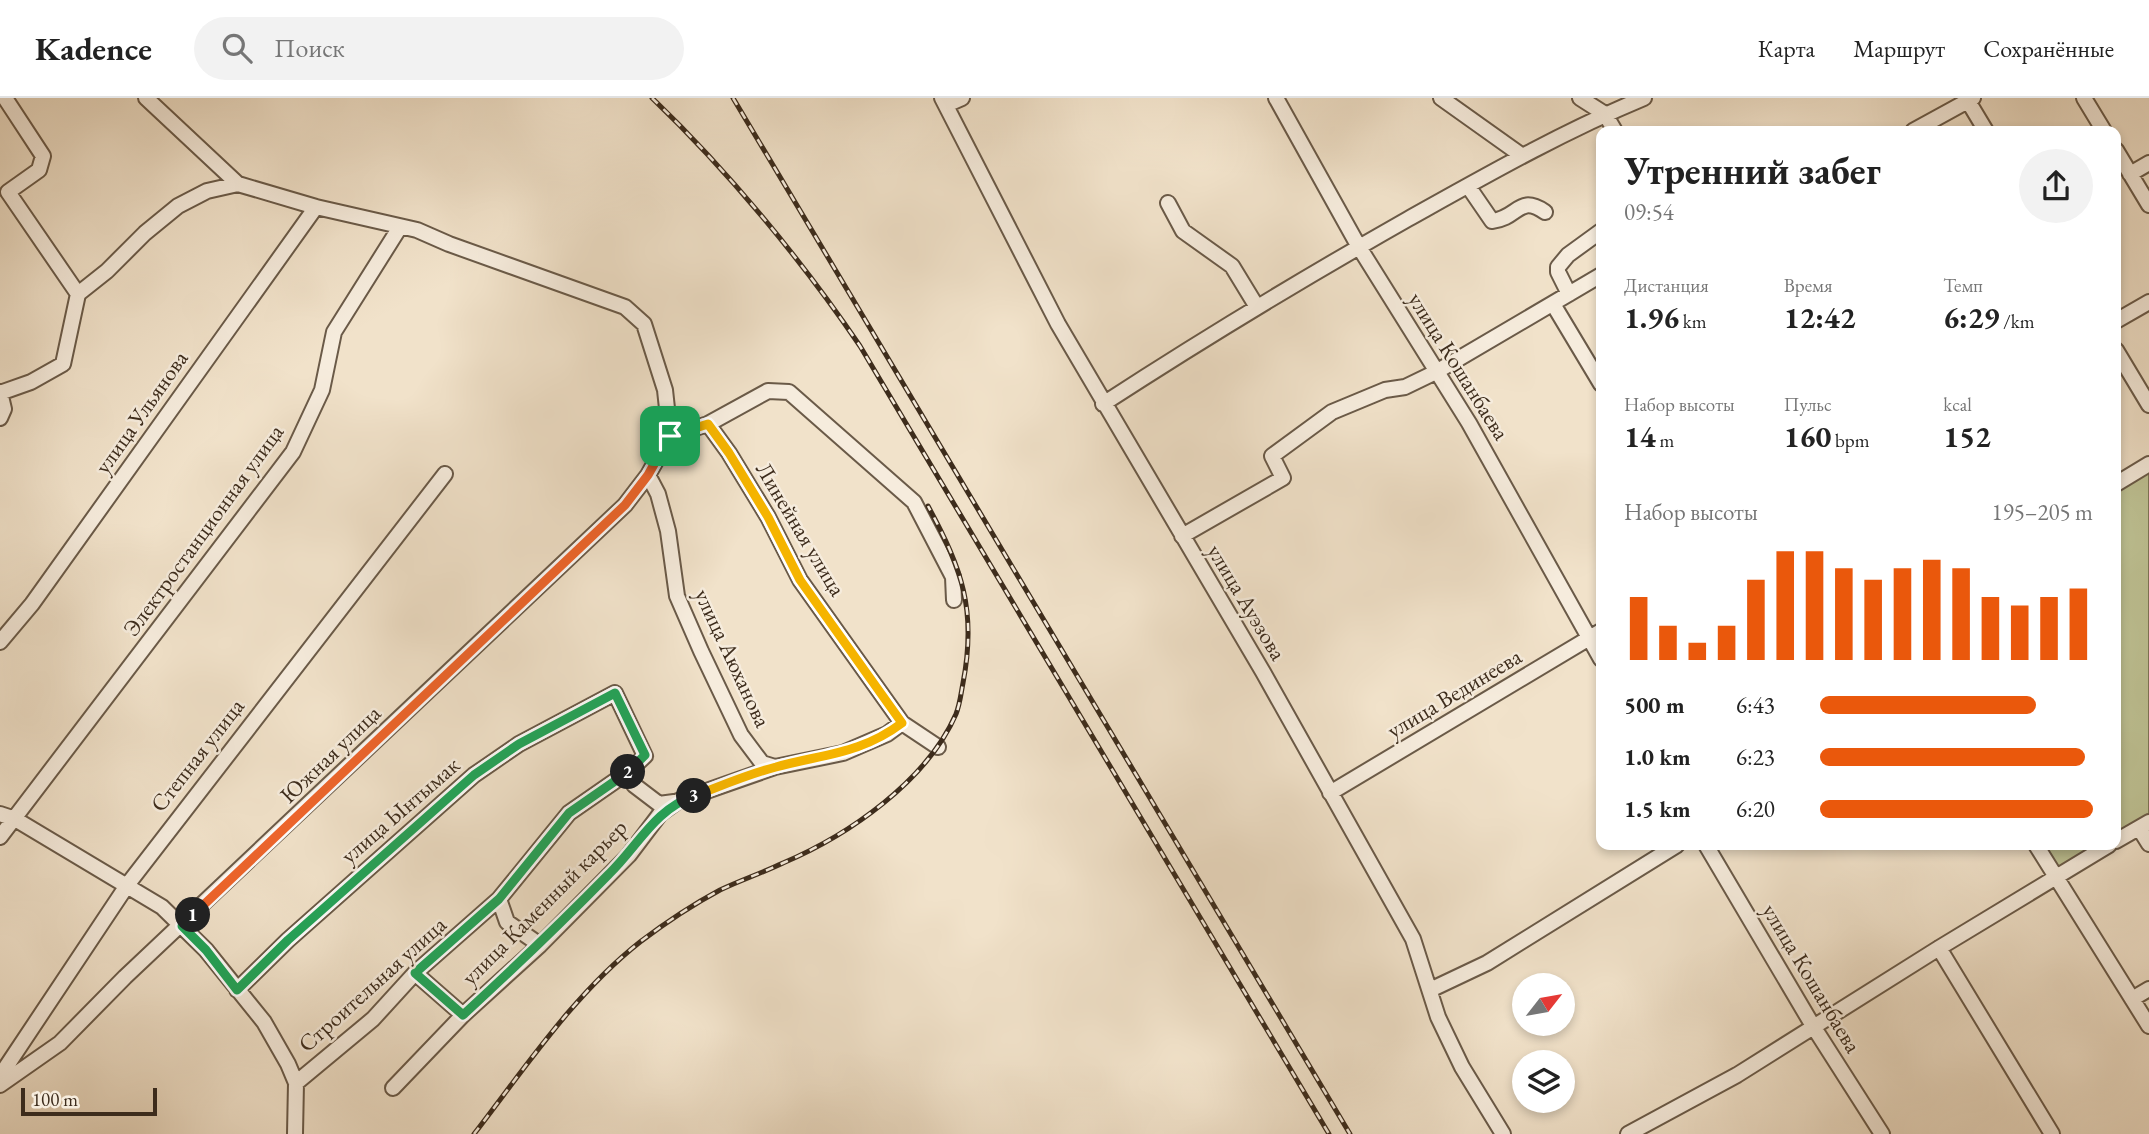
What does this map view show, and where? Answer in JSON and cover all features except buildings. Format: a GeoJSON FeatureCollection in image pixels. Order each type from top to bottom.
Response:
{"type":"FeatureCollection","features":[{"type":"Feature","properties":{"kind":"street"},"geometry":{"type":"LineString","coordinates":[[5,98],[43,156],[39,170],[4,189],[78,294]]}},
{"type":"Feature","properties":{"kind":"street"},"geometry":{"type":"LineString","coordinates":[[146,98],[237,184],[316,207],[417,230],[625,307],[644,324],[665,390],[670,436],[708,424],[768,391],[789,392],[914,502],[953,577],[954,600]]}},
{"type":"Feature","properties":{"kind":"street"},"geometry":{"type":"LineString","coordinates":[[944,102],[962,98]]}},
{"type":"Feature","properties":{"kind":"street","name":"улица Кошанбаева"},"geometry":{"type":"LineString","coordinates":[[1276,98],[1359,247],[1595,635]]}},
{"type":"Feature","properties":{"kind":"street"},"geometry":{"type":"LineString","coordinates":[[1441,98],[1521,155]]}},
{"type":"Feature","properties":{"kind":"street"},"geometry":{"type":"LineString","coordinates":[[1580,98],[1605,114],[1612,126]]}},
{"type":"Feature","properties":{"kind":"street"},"geometry":{"type":"LineString","coordinates":[[1103,404],[1257,307],[1521,155],[1644,98]]}},
{"type":"Feature","properties":{"kind":"street"},"geometry":{"type":"LineString","coordinates":[[2084,98],[2101,126]]}},
{"type":"Feature","properties":{"kind":"street"},"geometry":{"type":"LineString","coordinates":[[1922,126],[1971,99],[1984,126]]}},
{"type":"Feature","properties":{"kind":"street","name":"улица Ауэзова"},"geometry":{"type":"LineString","coordinates":[[944,102],[1058,324],[1263,672],[1413,939],[1438,1017],[1462,1068],[1503,1134]]}},
{"type":"Feature","properties":{"kind":"street"},"geometry":{"type":"LineString","coordinates":[[2121,159],[2149,205]]}},
{"type":"Feature","properties":{"kind":"street"},"geometry":{"type":"LineString","coordinates":[[2130,174],[2149,163]]}},
{"type":"Feature","properties":{"kind":"street"},"geometry":{"type":"LineString","coordinates":[[0,418],[4,409],[0,393],[32,382],[63,365],[78,294],[178,206],[207,191],[237,184]]}},
{"type":"Feature","properties":{"kind":"street"},"geometry":{"type":"LineString","coordinates":[[1468,186],[1492,221],[1502,219],[1528,204],[1545,212]]}},
{"type":"Feature","properties":{"kind":"street"},"geometry":{"type":"LineString","coordinates":[[1168,203],[1183,231],[1232,266],[1257,307]]}},
{"type":"Feature","properties":{"kind":"street","name":"улица Ульянова"},"geometry":{"type":"LineString","coordinates":[[0,642],[32,604],[316,207]]}},
{"type":"Feature","properties":{"kind":"street","name":"Электростанционная улица"},"geometry":{"type":"LineString","coordinates":[[0,837],[293,452],[323,390],[334,332],[400,227]]}},
{"type":"Feature","properties":{"kind":"street"},"geometry":{"type":"LineString","coordinates":[[1569,294],[1558,267],[1568,254],[1596,234]]}},
{"type":"Feature","properties":{"kind":"street"},"geometry":{"type":"LineString","coordinates":[[1182,536],[1283,478],[1272,456],[1332,412],[1385,390],[1405,387],[1436,372],[1596,278]]}},
{"type":"Feature","properties":{"kind":"street"},"geometry":{"type":"LineString","coordinates":[[2121,318],[2149,302]]}},
{"type":"Feature","properties":{"kind":"street"},"geometry":{"type":"LineString","coordinates":[[1553,304],[1596,376]]}},
{"type":"Feature","properties":{"kind":"street"},"geometry":{"type":"LineString","coordinates":[[2121,358],[2149,405]]}},
{"type":"Feature","properties":{"kind":"street","name":"Линейная улица"},"geometry":{"type":"LineString","coordinates":[[708,424],[768,517],[800,580],[902,723],[938,747]]}},
{"type":"Feature","properties":{"kind":"street","name":"Южная улица"},"geometry":{"type":"LineString","coordinates":[[0,1085],[60,1043],[125,977],[625,505],[648,475],[670,436]]}},
{"type":"Feature","properties":{"kind":"street"},"geometry":{"type":"LineString","coordinates":[[2121,481],[2149,464]]}},
{"type":"Feature","properties":{"kind":"street","name":"Степная улица"},"geometry":{"type":"LineString","coordinates":[[0,1076],[128,884],[445,474]]}},
{"type":"Feature","properties":{"kind":"street","name":"улица Аюханова"},"geometry":{"type":"LineString","coordinates":[[648,475],[658,494],[668,531],[677,596],[741,735],[762,763],[775,767]]}},
{"type":"Feature","properties":{"kind":"street","name":"улица Вединеева"},"geometry":{"type":"LineString","coordinates":[[1330,793],[1595,635]]}},
{"type":"Feature","properties":{"kind":"street","name":"улица Ынтымак"},"geometry":{"type":"LineString","coordinates":[[237,990],[288,940],[474,775],[519,744],[615,693],[645,755],[628,772]]}},
{"type":"Feature","properties":{"kind":"street","name":"улица Каменный карьер"},"geometry":{"type":"LineString","coordinates":[[393,1088],[463,1015],[540,945],[629,855],[660,814],[678,801],[775,767],[844,753],[887,734],[902,723]]}},
{"type":"Feature","properties":{"kind":"street"},"geometry":{"type":"LineString","coordinates":[[628,772],[634,785],[659,804],[678,801]]}},
{"type":"Feature","properties":{"kind":"street","name":"Строительная улица"},"geometry":{"type":"LineString","coordinates":[[296,1083],[373,1019],[415,973],[499,899],[569,813],[628,772]]}},
{"type":"Feature","properties":{"kind":"street"},"geometry":{"type":"LineString","coordinates":[[0,814],[15,818],[128,884],[162,907],[206,950],[264,1022],[296,1083],[295,1134]]}},
{"type":"Feature","properties":{"kind":"street"},"geometry":{"type":"LineString","coordinates":[[2121,838],[2144,825],[2149,844]]}},
{"type":"Feature","properties":{"kind":"street"},"geometry":{"type":"LineString","coordinates":[[1430,990],[1487,963],[1669,850]]}},
{"type":"Feature","properties":{"kind":"street","name":"улица Кошанбаева"},"geometry":{"type":"LineString","coordinates":[[1709,850],[1813,1026],[1882,1134]]}},
{"type":"Feature","properties":{"kind":"street"},"geometry":{"type":"LineString","coordinates":[[2039,850],[2149,1026]]}},
{"type":"Feature","properties":{"kind":"street"},"geometry":{"type":"LineString","coordinates":[[1628,1134],[1737,1075],[2101,850]]}},
{"type":"Feature","properties":{"kind":"street"},"geometry":{"type":"LineString","coordinates":[[499,899],[507,922],[540,945]]}},
{"type":"Feature","properties":{"kind":"street"},"geometry":{"type":"LineString","coordinates":[[1939,948],[2052,1134]]}},
{"type":"Feature","properties":{"kind":"street"},"geometry":{"type":"LineString","coordinates":[[415,973],[463,1015]]}},
{"type":"Feature","properties":{"kind":"street"},"geometry":{"type":"LineString","coordinates":[[2132,999],[2149,989]]}},
{"type":"Feature","properties":{"kind":"green space"},"geometry":{"type":"Polygon","coordinates":[[[2149,471],[2149,814],[2121,832],[2121,488],[2149,471]]]}},
{"type":"Feature","properties":{"kind":"green space"},"geometry":{"type":"Polygon","coordinates":[[[2048,850],[2091,850],[2060,870],[2048,850]]]}},
{"type":"Feature","properties":{"kind":"railway"},"geometry":{"type":"LineString","coordinates":[[652,98],[762,216],[860,346],[1329,1134]]}},
{"type":"Feature","properties":{"kind":"railway"},"geometry":{"type":"LineString","coordinates":[[733,98],[1350,1134]]}},
{"type":"Feature","properties":{"kind":"railway"},"geometry":{"type":"LineString","coordinates":[[474,1134],[572,1008],[616,962],[640,942],[679,914],[720,890],[775,867],[834,837],[883,803],[926,762],[956,714],[967,657],[968,633],[964,591],[958,570],[928,506]]}},
{"type":"Feature","properties":{"kind":"route"},"geometry":{"type":"LineString","coordinates":[[708,424],[768,517],[800,580],[902,723],[887,734],[844,753],[775,767],[678,801],[660,814],[629,855],[540,945],[463,1015],[415,973],[499,899],[569,813],[628,772],[645,755],[615,693],[519,744],[474,775],[288,940],[237,990],[206,950],[182,926],[625,505],[648,475],[670,436],[708,424]]}}]}
